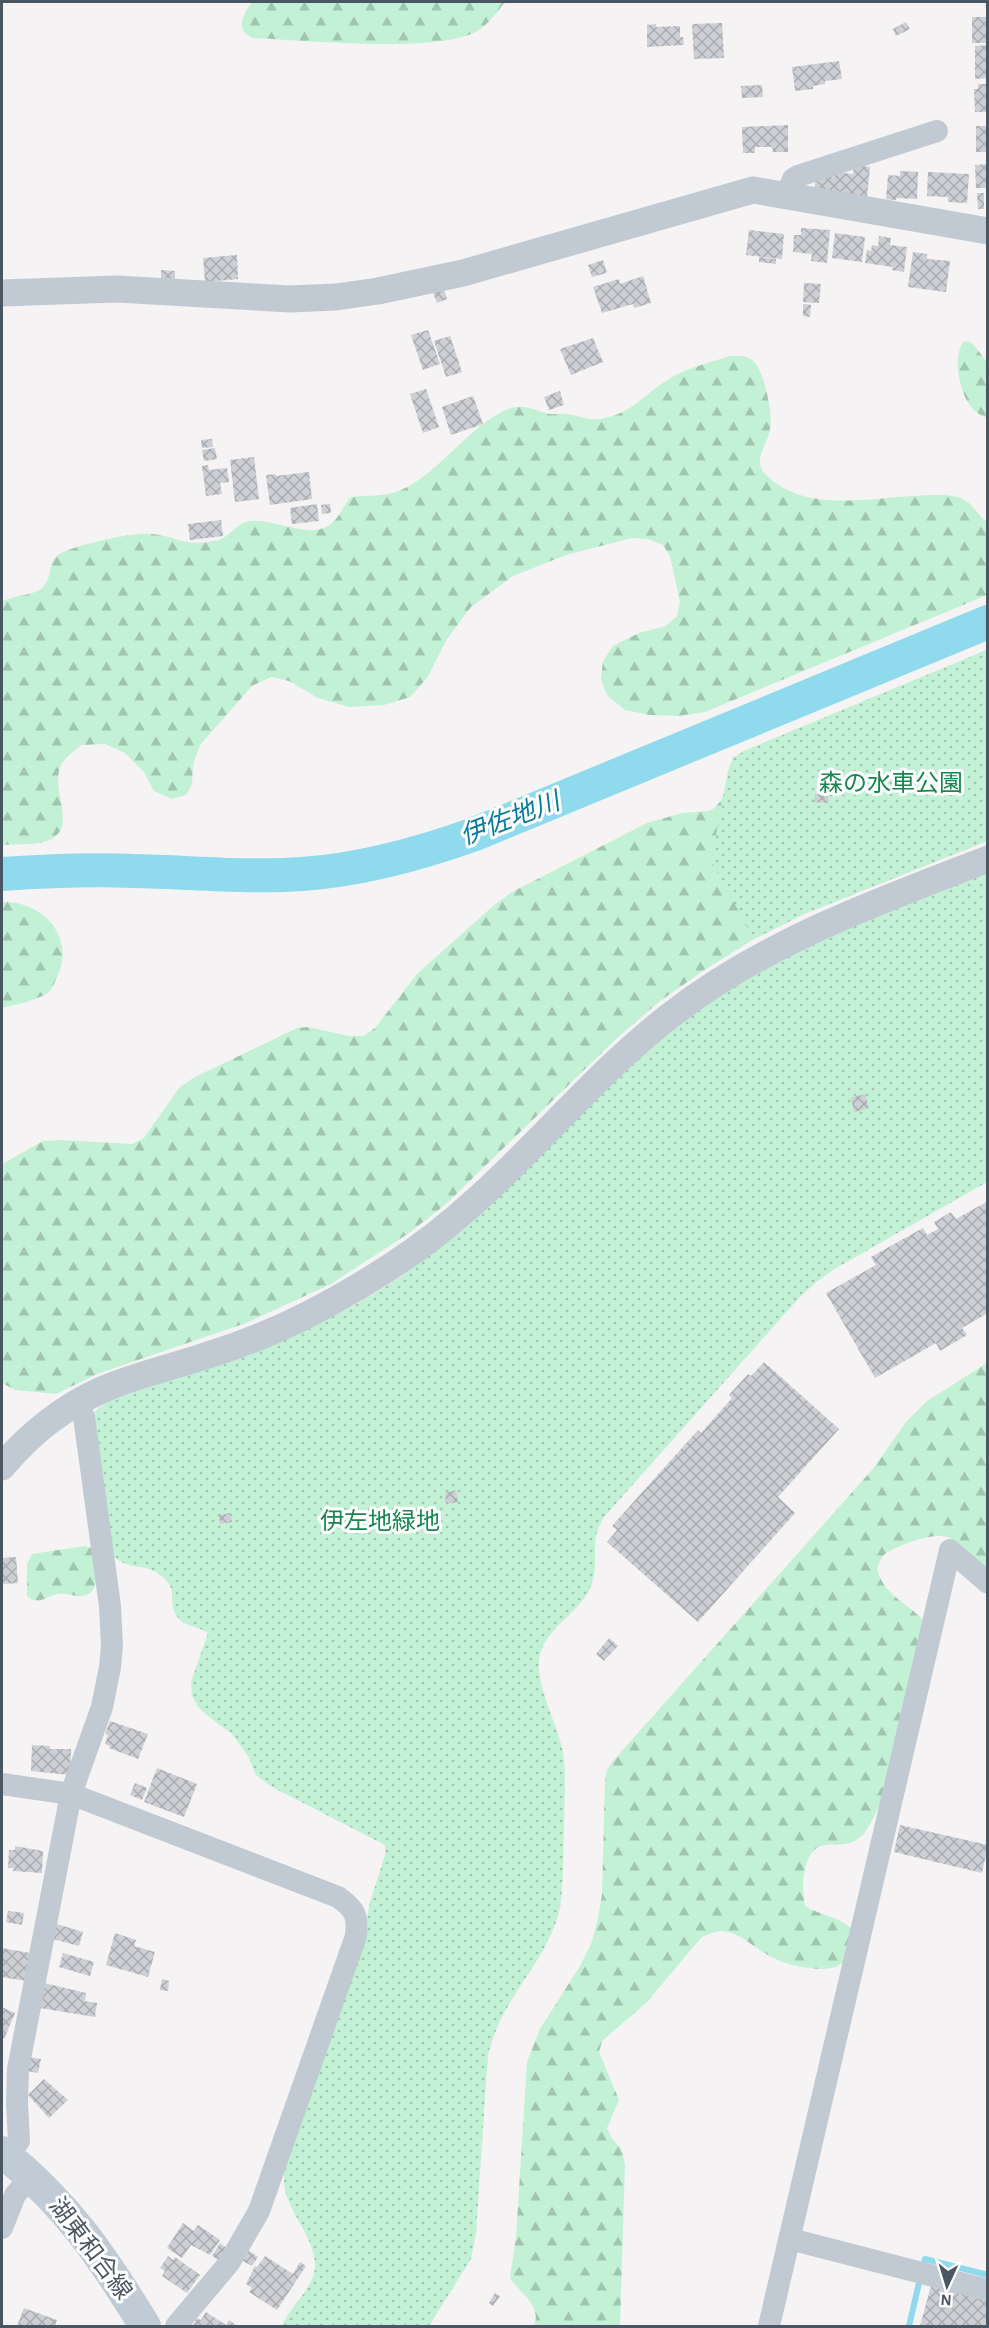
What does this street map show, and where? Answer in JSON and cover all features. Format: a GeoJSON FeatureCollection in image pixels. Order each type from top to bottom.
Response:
{"type":"FeatureCollection","features":[{"type":"Feature","properties":{"kind":"main road","name":"湖東和合線"},"geometry":{"type":"LineString","coordinates":[[4,2154],[31,2176],[87,2237],[146,2326]]}},
{"type":"Feature","properties":{"kind":"street"},"geometry":{"type":"LineString","coordinates":[[788,194],[792,179],[798,176],[937,131]]}},
{"type":"Feature","properties":{"kind":"street"},"geometry":{"type":"LineString","coordinates":[[2,293],[117,289],[290,299],[336,297],[378,291],[463,273],[744,192],[762,190],[987,231]]}},
{"type":"Feature","properties":{"kind":"street"},"geometry":{"type":"LineString","coordinates":[[2,1467],[41,1428],[77,1403],[104,1389],[253,1339],[297,1320],[360,1286],[420,1247],[457,1218],[629,1050],[715,983],[811,930],[987,859]]}},
{"type":"Feature","properties":{"kind":"street"},"geometry":{"type":"LineString","coordinates":[[4,2154],[19,2141],[9,2094],[21,2052],[71,1794],[102,1707],[112,1646],[110,1606],[84,1417],[77,1403]]}},
{"type":"Feature","properties":{"kind":"street"},"geometry":{"type":"LineString","coordinates":[[769,2326],[950,1550],[987,1583]]}},
{"type":"Feature","properties":{"kind":"street"},"geometry":{"type":"LineString","coordinates":[[2,1784],[71,1794],[338,1897],[351,1906],[357,1921],[356,1936],[259,2211],[229,2263],[176,2326]]}},
{"type":"Feature","properties":{"kind":"street"},"geometry":{"type":"LineString","coordinates":[[2,2228],[15,2195],[31,2176]]}},
{"type":"Feature","properties":{"kind":"street"},"geometry":{"type":"LineString","coordinates":[[790,2239],[987,2290]]}},
{"type":"Feature","properties":{"kind":"green space"},"geometry":{"type":"Polygon","coordinates":[[[252,2],[505,2],[493,18],[481,28],[458,38],[433,42],[369,44],[253,38],[247,35],[242,27],[243,17],[252,2]]]}},
{"type":"Feature","properties":{"kind":"green space"},"geometry":{"type":"Polygon","coordinates":[[[968,341],[987,362],[987,418],[976,412],[970,405],[959,378],[960,349],[963,342],[968,341]]]}},
{"type":"Feature","properties":{"kind":"green space"},"geometry":{"type":"Polygon","coordinates":[[[730,356],[750,358],[764,381],[771,422],[769,435],[760,458],[760,464],[766,475],[782,487],[799,495],[817,499],[857,500],[949,495],[965,500],[987,522],[987,595],[705,712],[679,716],[650,715],[625,710],[607,695],[601,679],[603,661],[613,646],[639,633],[666,626],[677,616],[680,602],[670,556],[663,545],[648,539],[632,538],[566,555],[513,576],[471,607],[447,639],[427,678],[410,697],[384,705],[349,707],[318,698],[289,681],[271,677],[252,686],[200,745],[193,765],[192,784],[186,795],[172,799],[154,791],[144,772],[125,753],[105,744],[81,745],[66,759],[59,772],[58,783],[63,820],[61,830],[53,838],[39,843],[2,845],[2,602],[40,590],[47,581],[56,556],[99,541],[143,534],[204,543],[220,540],[241,524],[252,521],[304,530],[324,528],[335,520],[351,497],[389,494],[414,483],[479,427],[506,410],[523,407],[550,414],[600,419],[631,407],[674,376],[730,356]]]}},
{"type":"Feature","properties":{"kind":"green space"},"geometry":{"type":"Polygon","coordinates":[[[987,650],[987,841],[804,914],[754,939],[706,969],[660,1001],[617,1038],[446,1204],[409,1233],[331,1284],[246,1323],[97,1374],[56,1394],[15,1390],[2,1383],[2,1164],[43,1141],[132,1144],[144,1138],[179,1088],[193,1078],[297,1028],[308,1027],[349,1036],[364,1036],[375,1028],[417,974],[493,906],[512,892],[647,823],[682,813],[709,811],[720,802],[723,796],[733,758],[744,751],[987,650]]]}},
{"type":"Feature","properties":{"kind":"green space","name":"森の水車公園"},"geometry":{"type":"Polygon","coordinates":[[[987,650],[987,841],[804,914],[754,939],[711,861],[728,771],[733,758],[744,751],[987,650]]]}},
{"type":"Feature","properties":{"kind":"green space","name":"伊左地緑地"},"geometry":{"type":"Polygon","coordinates":[[[987,873],[987,1182],[833,1270],[798,1299],[604,1517],[596,1535],[594,1574],[587,1594],[555,1629],[542,1649],[539,1660],[541,1681],[564,1761],[563,1867],[560,1907],[545,1947],[504,2013],[488,2054],[476,2233],[471,2259],[429,2326],[282,2326],[309,2285],[315,2269],[315,2259],[308,2238],[287,2196],[284,2172],[363,1938],[370,1902],[385,1855],[385,1845],[272,1787],[256,1775],[248,1756],[232,1734],[198,1707],[192,1696],[191,1682],[208,1633],[179,1619],[174,1609],[169,1584],[159,1574],[147,1568],[128,1565],[110,1552],[93,1426],[95,1411],[109,1401],[217,1364],[322,1322],[388,1285],[401,1277],[470,1219],[657,1043],[716,998],[790,955],[828,937],[987,873]]]}},
{"type":"Feature","properties":{"kind":"green space"},"geometry":{"type":"Polygon","coordinates":[[[2,902],[17,903],[43,915],[53,925],[63,950],[62,964],[50,991],[34,1000],[2,1008],[2,902]]]}},
{"type":"Feature","properties":{"kind":"green space"},"geometry":{"type":"Polygon","coordinates":[[[987,1363],[987,1570],[961,1545],[942,1536],[929,1537],[895,1548],[882,1558],[877,1568],[884,1585],[923,1620],[886,1782],[879,1806],[867,1829],[859,1838],[850,1843],[824,1845],[816,1848],[805,1869],[803,1888],[805,1906],[840,1920],[851,1928],[848,1953],[841,1964],[836,1967],[817,1969],[785,1963],[735,1934],[723,1931],[712,1933],[701,1938],[647,2002],[602,2041],[599,2052],[619,2100],[607,2128],[612,2139],[621,2148],[625,2164],[620,2326],[534,2326],[536,2318],[533,2306],[510,2278],[516,2237],[527,2062],[540,2029],[580,1966],[591,1944],[598,1919],[602,1894],[607,1770],[872,1470],[907,1421],[927,1401],[987,1363]]]}},
{"type":"Feature","properties":{"kind":"green space"},"geometry":{"type":"Polygon","coordinates":[[[85,1546],[94,1549],[96,1578],[92,1591],[80,1596],[57,1594],[38,1601],[27,1596],[27,1564],[32,1554],[85,1546]]]}},
{"type":"Feature","properties":{"kind":"building"},"geometry":{"type":"Polygon","coordinates":[[[972,17],[988,17],[988,43],[972,43],[972,17]]]}},
{"type":"Feature","properties":{"kind":"building"},"geometry":{"type":"Polygon","coordinates":[[[906,22],[910,29],[896,36],[893,29],[906,22]]]}},
{"type":"Feature","properties":{"kind":"building"},"geometry":{"type":"Polygon","coordinates":[[[722,23],[724,58],[694,59],[692,24],[722,23]]]}},
{"type":"Feature","properties":{"kind":"building"},"geometry":{"type":"Polygon","coordinates":[[[656,24],[656,27],[680,26],[680,37],[683,37],[684,45],[647,47],[647,25],[656,24]]]}},
{"type":"Feature","properties":{"kind":"building"},"geometry":{"type":"Polygon","coordinates":[[[988,45],[988,78],[975,79],[975,46],[988,45]]]}},
{"type":"Feature","properties":{"kind":"building"},"geometry":{"type":"Polygon","coordinates":[[[839,61],[842,79],[825,81],[825,84],[813,86],[813,89],[795,91],[792,67],[839,61]]]}},
{"type":"Feature","properties":{"kind":"building"},"geometry":{"type":"Polygon","coordinates":[[[978,84],[986,84],[988,112],[975,112],[974,89],[978,89],[978,84]]]}},
{"type":"Feature","properties":{"kind":"building"},"geometry":{"type":"Polygon","coordinates":[[[762,85],[763,97],[742,98],[741,86],[762,85]]]}},
{"type":"Feature","properties":{"kind":"building"},"geometry":{"type":"Polygon","coordinates":[[[788,125],[788,152],[773,152],[772,147],[755,147],[755,153],[743,153],[742,127],[788,125]]]}},
{"type":"Feature","properties":{"kind":"building"},"geometry":{"type":"Polygon","coordinates":[[[976,126],[988,126],[988,152],[976,152],[976,126]]]}},
{"type":"Feature","properties":{"kind":"building"},"geometry":{"type":"Polygon","coordinates":[[[988,164],[988,188],[976,188],[975,165],[988,164]]]}},
{"type":"Feature","properties":{"kind":"building"},"geometry":{"type":"Polygon","coordinates":[[[854,165],[870,167],[867,197],[814,191],[816,175],[833,177],[833,172],[853,174],[854,165]]]}},
{"type":"Feature","properties":{"kind":"building"},"geometry":{"type":"Polygon","coordinates":[[[900,171],[918,172],[917,199],[886,199],[888,175],[900,176],[900,171]]]}},
{"type":"Feature","properties":{"kind":"building"},"geometry":{"type":"Polygon","coordinates":[[[928,172],[969,174],[967,203],[948,202],[948,197],[927,196],[928,172]]]}},
{"type":"Feature","properties":{"kind":"building"},"geometry":{"type":"Polygon","coordinates":[[[977,193],[984,193],[984,209],[978,209],[977,193]]]}},
{"type":"Feature","properties":{"kind":"building"},"geometry":{"type":"Polygon","coordinates":[[[801,228],[830,230],[827,263],[811,261],[812,254],[793,252],[794,235],[801,235],[801,228]]]}},
{"type":"Feature","properties":{"kind":"building"},"geometry":{"type":"Polygon","coordinates":[[[749,230],[784,234],[782,259],[746,255],[749,230]]]}},
{"type":"Feature","properties":{"kind":"building"},"geometry":{"type":"Polygon","coordinates":[[[835,233],[865,237],[862,262],[832,258],[835,233]]]}},
{"type":"Feature","properties":{"kind":"building"},"geometry":{"type":"Polygon","coordinates":[[[879,236],[891,238],[890,245],[907,247],[904,272],[892,270],[893,267],[865,263],[867,250],[871,251],[872,245],[878,246],[879,236]]]}},
{"type":"Feature","properties":{"kind":"building"},"geometry":{"type":"Polygon","coordinates":[[[913,252],[927,254],[927,259],[950,261],[946,292],[908,287],[913,252]]]}},
{"type":"Feature","properties":{"kind":"building"},"geometry":{"type":"Polygon","coordinates":[[[237,255],[238,279],[205,282],[203,258],[237,255]]]}},
{"type":"Feature","properties":{"kind":"building"},"geometry":{"type":"Polygon","coordinates":[[[759,257],[776,259],[776,264],[759,262],[759,257]]]}},
{"type":"Feature","properties":{"kind":"building"},"geometry":{"type":"Polygon","coordinates":[[[603,260],[607,273],[592,277],[588,265],[603,260]]]}},
{"type":"Feature","properties":{"kind":"building"},"geometry":{"type":"Polygon","coordinates":[[[161,270],[175,271],[175,279],[161,278],[161,270]]]}},
{"type":"Feature","properties":{"kind":"building"},"geometry":{"type":"Polygon","coordinates":[[[643,276],[651,303],[634,308],[633,304],[602,313],[593,287],[619,279],[620,284],[643,276]]]}},
{"type":"Feature","properties":{"kind":"building"},"geometry":{"type":"Polygon","coordinates":[[[804,283],[821,284],[819,303],[803,302],[804,283]]]}},
{"type":"Feature","properties":{"kind":"building"},"geometry":{"type":"Polygon","coordinates":[[[444,289],[447,299],[437,303],[433,293],[444,289]]]}},
{"type":"Feature","properties":{"kind":"building"},"geometry":{"type":"Polygon","coordinates":[[[803,304],[811,305],[810,317],[803,316],[803,304]]]}},
{"type":"Feature","properties":{"kind":"building"},"geometry":{"type":"Polygon","coordinates":[[[428,330],[440,364],[423,370],[411,335],[428,330]]]}},
{"type":"Feature","properties":{"kind":"building"},"geometry":{"type":"Polygon","coordinates":[[[450,336],[462,372],[446,377],[434,341],[450,336]]]}},
{"type":"Feature","properties":{"kind":"building"},"geometry":{"type":"Polygon","coordinates":[[[593,338],[603,362],[571,375],[560,349],[593,338]]]}},
{"type":"Feature","properties":{"kind":"building"},"geometry":{"type":"Polygon","coordinates":[[[426,389],[439,427],[423,433],[410,394],[426,389]]]}},
{"type":"Feature","properties":{"kind":"building"},"geometry":{"type":"Polygon","coordinates":[[[560,391],[564,405],[549,410],[544,397],[560,391]]]}},
{"type":"Feature","properties":{"kind":"building"},"geometry":{"type":"Polygon","coordinates":[[[473,396],[483,424],[451,435],[442,407],[473,396]]]}},
{"type":"Feature","properties":{"kind":"building"},"geometry":{"type":"Polygon","coordinates":[[[212,439],[213,447],[202,448],[201,440],[212,439]]]}},
{"type":"Feature","properties":{"kind":"building"},"geometry":{"type":"Polygon","coordinates":[[[215,448],[217,459],[204,461],[202,450],[215,448]]]}},
{"type":"Feature","properties":{"kind":"building"},"geometry":{"type":"Polygon","coordinates":[[[254,457],[259,499],[235,502],[230,460],[254,457]]]}},
{"type":"Feature","properties":{"kind":"building"},"geometry":{"type":"Polygon","coordinates":[[[208,465],[209,470],[227,468],[229,482],[220,483],[222,494],[206,496],[202,466],[208,465]]]}},
{"type":"Feature","properties":{"kind":"building"},"geometry":{"type":"Polygon","coordinates":[[[309,472],[312,499],[270,505],[266,475],[309,472]]]}},
{"type":"Feature","properties":{"kind":"building"},"geometry":{"type":"Polygon","coordinates":[[[317,504],[319,521],[292,524],[290,508],[317,504]]]}},
{"type":"Feature","properties":{"kind":"building"},"geometry":{"type":"Polygon","coordinates":[[[330,504],[331,513],[322,514],[321,505],[330,504]]]}},
{"type":"Feature","properties":{"kind":"building"},"geometry":{"type":"Polygon","coordinates":[[[221,520],[223,536],[190,540],[188,524],[221,520]]]}},
{"type":"Feature","properties":{"kind":"building"},"geometry":{"type":"Polygon","coordinates":[[[815,794],[829,796],[828,803],[814,802],[815,794]]]}},
{"type":"Feature","properties":{"kind":"building"},"geometry":{"type":"Polygon","coordinates":[[[865,1094],[869,1108],[854,1112],[851,1098],[865,1094]]]}},
{"type":"Feature","properties":{"kind":"building"},"geometry":{"type":"Polygon","coordinates":[[[988,1201],[988,1313],[962,1328],[967,1335],[940,1351],[936,1343],[875,1378],[826,1293],[876,1265],[871,1257],[923,1228],[927,1235],[938,1229],[934,1222],[951,1212],[956,1219],[988,1201]]]}},
{"type":"Feature","properties":{"kind":"building"},"geometry":{"type":"Polygon","coordinates":[[[764,1362],[839,1429],[778,1497],[795,1513],[698,1622],[607,1542],[617,1530],[612,1526],[698,1430],[701,1433],[732,1398],[729,1395],[748,1374],[751,1376],[764,1362]]]}},
{"type":"Feature","properties":{"kind":"building"},"geometry":{"type":"Polygon","coordinates":[[[456,1490],[458,1502],[446,1504],[445,1493],[456,1490]]]}},
{"type":"Feature","properties":{"kind":"building"},"geometry":{"type":"Polygon","coordinates":[[[230,1513],[232,1522],[220,1524],[219,1515],[230,1513]]]}},
{"type":"Feature","properties":{"kind":"building"},"geometry":{"type":"Polygon","coordinates":[[[16,1557],[18,1583],[2,1584],[2,1558],[16,1557]]]}},
{"type":"Feature","properties":{"kind":"building"},"geometry":{"type":"Polygon","coordinates":[[[609,1638],[618,1646],[604,1661],[596,1654],[609,1638]]]}},
{"type":"Feature","properties":{"kind":"building"},"geometry":{"type":"Polygon","coordinates":[[[110,1721],[148,1734],[138,1759],[109,1748],[110,1746],[105,1744],[108,1735],[105,1734],[110,1721]]]}},
{"type":"Feature","properties":{"kind":"building"},"geometry":{"type":"Polygon","coordinates":[[[32,1745],[50,1746],[50,1749],[71,1749],[70,1775],[31,1771],[32,1745]]]}},
{"type":"Feature","properties":{"kind":"building"},"geometry":{"type":"Polygon","coordinates":[[[157,1768],[197,1784],[184,1817],[144,1802],[157,1768]]]}},
{"type":"Feature","properties":{"kind":"building"},"geometry":{"type":"Polygon","coordinates":[[[135,1783],[147,1788],[142,1800],[130,1795],[135,1783]]]}},
{"type":"Feature","properties":{"kind":"building"},"geometry":{"type":"Polygon","coordinates":[[[900,1825],[988,1845],[982,1873],[894,1852],[900,1825]]]}},
{"type":"Feature","properties":{"kind":"building"},"geometry":{"type":"Polygon","coordinates":[[[15,1846],[43,1851],[42,1873],[13,1871],[14,1868],[8,1868],[9,1850],[15,1850],[15,1846]]]}},
{"type":"Feature","properties":{"kind":"building"},"geometry":{"type":"Polygon","coordinates":[[[8,1911],[24,1913],[22,1925],[6,1922],[8,1911]]]}},
{"type":"Feature","properties":{"kind":"building"},"geometry":{"type":"Polygon","coordinates":[[[57,1924],[83,1932],[79,1946],[53,1939],[57,1924]]]}},
{"type":"Feature","properties":{"kind":"building"},"geometry":{"type":"Polygon","coordinates":[[[115,1933],[136,1940],[134,1946],[155,1952],[148,1977],[106,1965],[115,1933]]]}},
{"type":"Feature","properties":{"kind":"building"},"geometry":{"type":"Polygon","coordinates":[[[2,1948],[30,1953],[26,1981],[2,1977],[2,1948]]]}},
{"type":"Feature","properties":{"kind":"building"},"geometry":{"type":"Polygon","coordinates":[[[63,1953],[94,1962],[90,1976],[59,1967],[63,1953]]]}},
{"type":"Feature","properties":{"kind":"building"},"geometry":{"type":"Polygon","coordinates":[[[162,1979],[169,1981],[168,1991],[160,1990],[162,1979]]]}},
{"type":"Feature","properties":{"kind":"building"},"geometry":{"type":"Polygon","coordinates":[[[44,1983],[86,1993],[85,2001],[97,2003],[95,2017],[40,2008],[44,1983]]]}},
{"type":"Feature","properties":{"kind":"building"},"geometry":{"type":"Polygon","coordinates":[[[2,2007],[15,2013],[4,2039],[2,2038],[2,2007]]]}},
{"type":"Feature","properties":{"kind":"building"},"geometry":{"type":"Polygon","coordinates":[[[29,2057],[41,2059],[38,2073],[27,2071],[29,2057]]]}},
{"type":"Feature","properties":{"kind":"building"},"geometry":{"type":"Polygon","coordinates":[[[44,2079],[68,2100],[49,2118],[28,2095],[44,2079]]]}},
{"type":"Feature","properties":{"kind":"building"},"geometry":{"type":"Polygon","coordinates":[[[183,2223],[194,2231],[198,2225],[220,2240],[210,2255],[191,2245],[182,2258],[167,2248],[183,2223]]]}},
{"type":"Feature","properties":{"kind":"building"},"geometry":{"type":"Polygon","coordinates":[[[220,2243],[229,2250],[221,2262],[212,2256],[220,2243]]]}},
{"type":"Feature","properties":{"kind":"building"},"geometry":{"type":"Polygon","coordinates":[[[248,2250],[258,2257],[252,2266],[241,2260],[248,2250]]]}},
{"type":"Feature","properties":{"kind":"building"},"geometry":{"type":"Polygon","coordinates":[[[168,2256],[173,2260],[175,2257],[200,2275],[187,2293],[162,2276],[165,2271],[160,2268],[168,2256]]]}},
{"type":"Feature","properties":{"kind":"building"},"geometry":{"type":"Polygon","coordinates":[[[265,2256],[293,2274],[300,2262],[306,2266],[277,2310],[249,2292],[252,2288],[246,2284],[255,2266],[257,2267],[265,2256]]]}},
{"type":"Feature","properties":{"kind":"building"},"geometry":{"type":"Polygon","coordinates":[[[931,2286],[988,2300],[988,2326],[920,2326],[931,2286]]]}},
{"type":"Feature","properties":{"kind":"building"},"geometry":{"type":"Polygon","coordinates":[[[495,2293],[500,2296],[493,2306],[489,2303],[495,2293]]]}},
{"type":"Feature","properties":{"kind":"building"},"geometry":{"type":"Polygon","coordinates":[[[24,2308],[57,2320],[55,2326],[17,2326],[24,2308]]]}},
{"type":"Feature","properties":{"kind":"building"},"geometry":{"type":"Polygon","coordinates":[[[206,2312],[226,2325],[229,2320],[236,2325],[192,2326],[197,2318],[201,2320],[206,2312]]]}},
{"type":"Feature","properties":{"kind":"waterway","name":"伊佐地川"},"geometry":{"type":"LineString","coordinates":[[2,874],[101,870],[281,875],[346,869],[390,860],[475,834],[988,622]]}},
{"type":"Feature","properties":{"kind":"waterway"},"geometry":{"type":"LineString","coordinates":[[924,2263],[925,2259],[988,2275]]}},
{"type":"Feature","properties":{"kind":"waterway"},"geometry":{"type":"LineString","coordinates":[[909,2326],[919,2283]]}}]}
